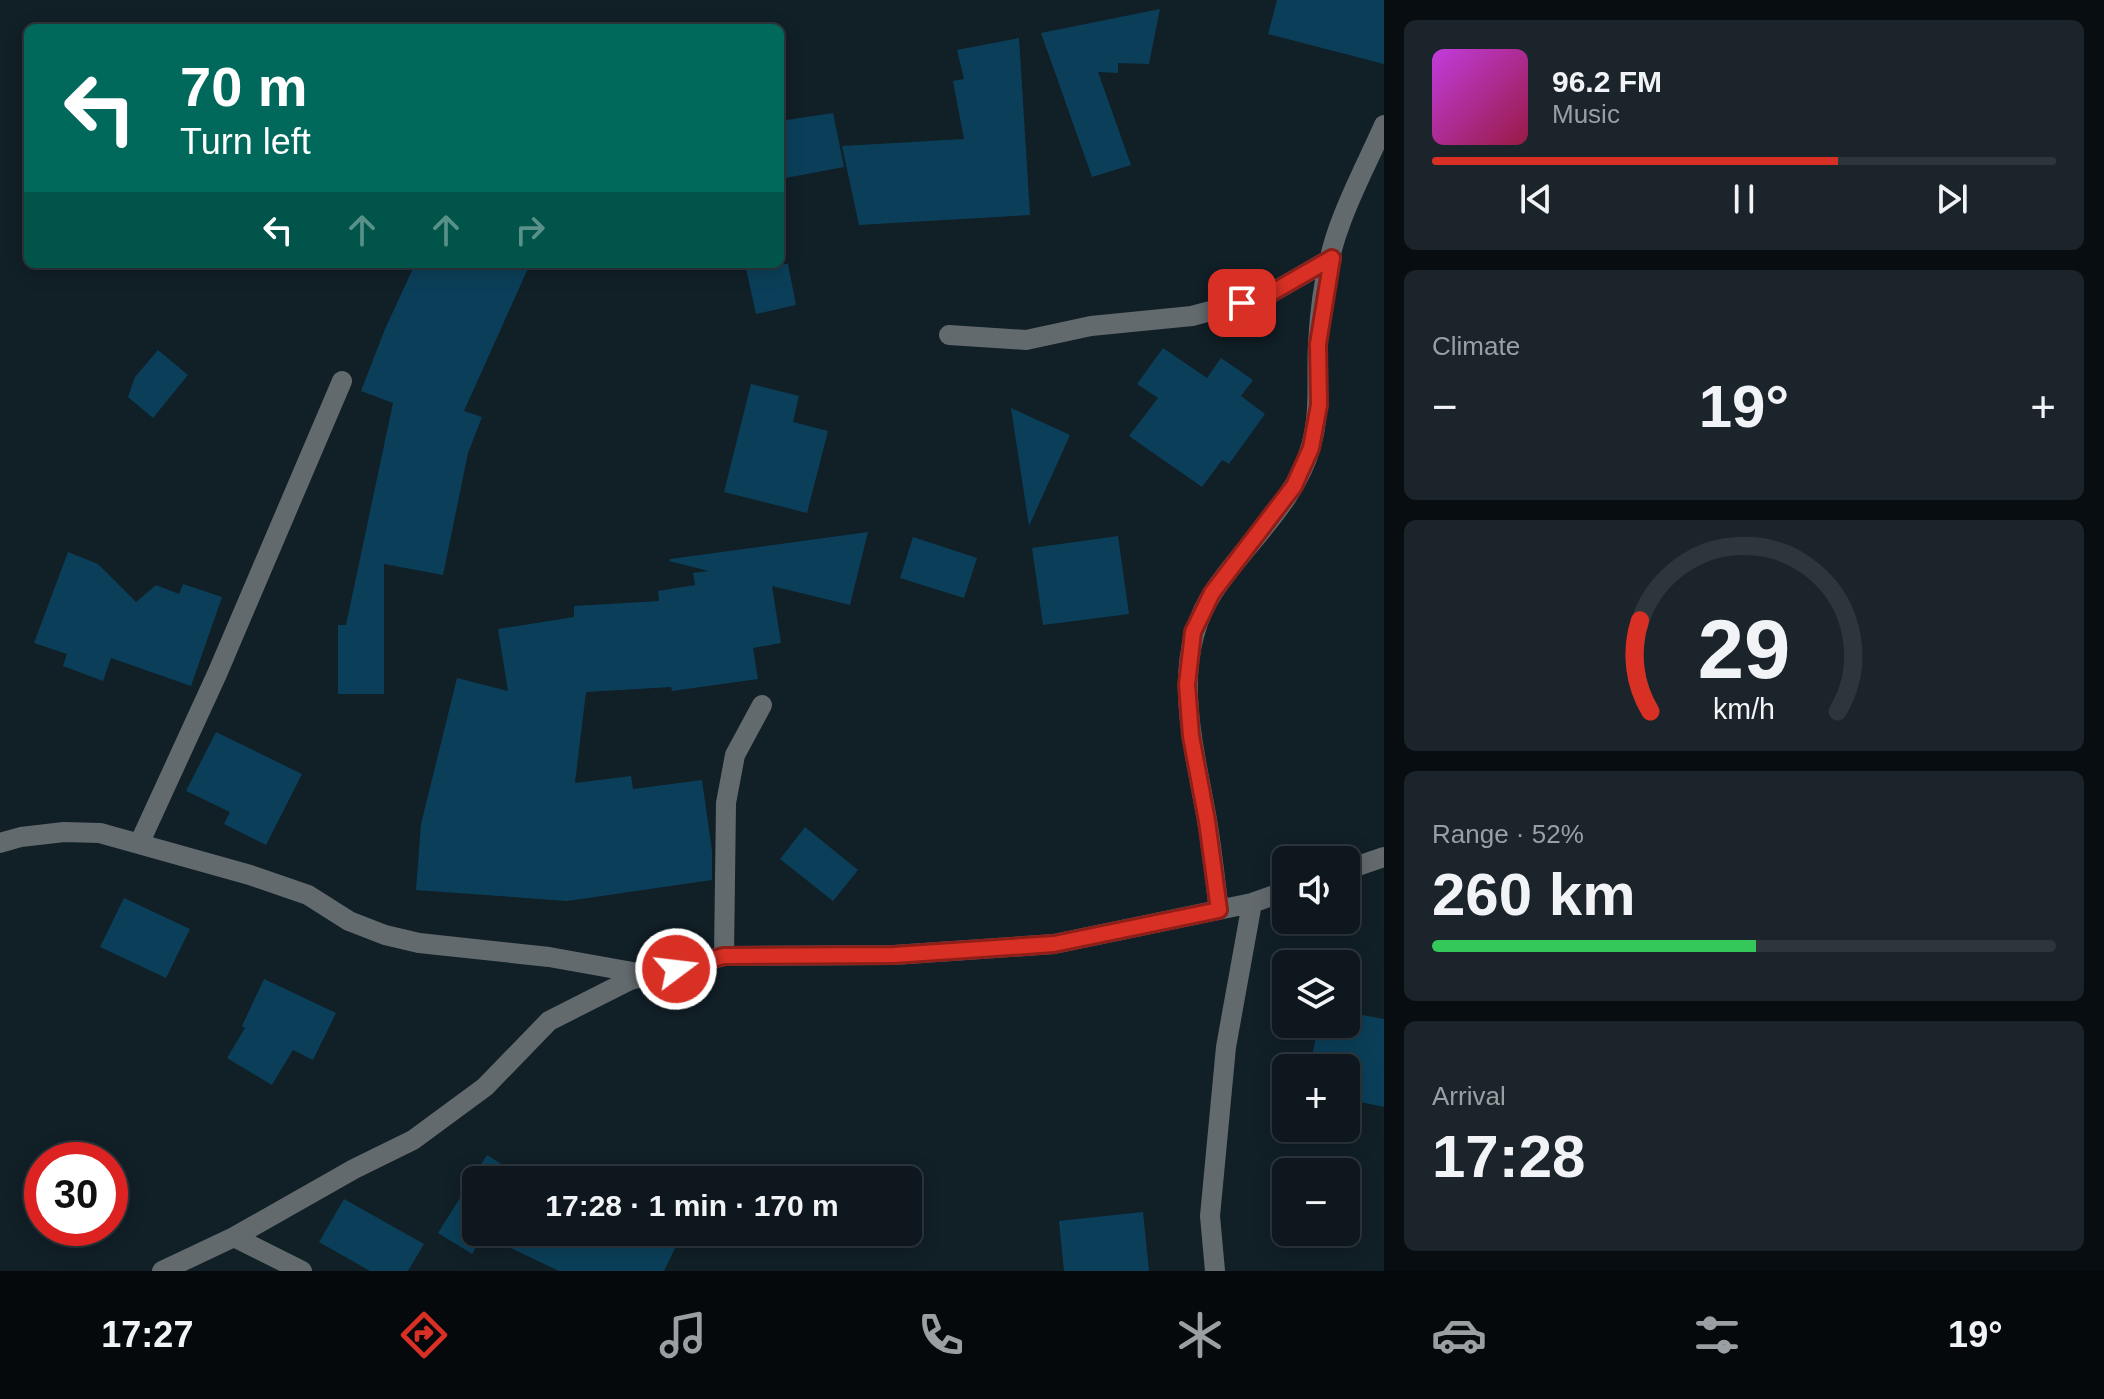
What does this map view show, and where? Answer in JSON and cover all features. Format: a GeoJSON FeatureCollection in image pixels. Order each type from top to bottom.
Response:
{"type":"FeatureCollection","features":[{"type":"Feature","properties":{"kind":"street"},"geometry":{"type":"LineString","coordinates":[[1219,910],[1191,736],[1187,685],[1193,632],[1212,593],[1294,486],[1311,448],[1319,405],[1318,344],[1332,258],[1341,222],[1384,125]]}},
{"type":"Feature","properties":{"kind":"street"},"geometry":{"type":"LineString","coordinates":[[949,335],[1026,340],[1091,326],[1192,316],[1266,296],[1332,258]]}},
{"type":"Feature","properties":{"kind":"street"},"geometry":{"type":"LineString","coordinates":[[139,844],[217,674],[342,381]]}},
{"type":"Feature","properties":{"kind":"street"},"geometry":{"type":"LineString","coordinates":[[724,956],[727,917],[724,882],[726,803],[735,755],[762,705]]}},
{"type":"Feature","properties":{"kind":"street"},"geometry":{"type":"LineString","coordinates":[[0,843],[64,832],[100,833],[250,875],[308,895],[349,921],[385,935],[419,943],[549,957],[652,975]]}},
{"type":"Feature","properties":{"kind":"street"},"geometry":{"type":"LineString","coordinates":[[1360,865],[1384,857]]}},
{"type":"Feature","properties":{"kind":"street"},"geometry":{"type":"LineString","coordinates":[[162,1271],[234,1237],[354,1169],[413,1140],[485,1087],[549,1021],[630,980],[724,956],[894,955],[1054,944],[1252,903],[1272,896]]}},
{"type":"Feature","properties":{"kind":"street"},"geometry":{"type":"LineString","coordinates":[[1215,1271],[1210,1216],[1226,1047],[1252,903]]}},
{"type":"Feature","properties":{"kind":"street"},"geometry":{"type":"LineString","coordinates":[[234,1237],[302,1271]]}},
{"type":"Feature","properties":{"kind":"building"},"geometry":{"type":"Polygon","coordinates":[[[1277,0],[1384,0],[1384,64],[1268,34],[1277,0]]]}},
{"type":"Feature","properties":{"kind":"building"},"geometry":{"type":"Polygon","coordinates":[[[1160,9],[1149,64],[1118,63],[1118,73],[1098,72],[1131,165],[1092,177],[1041,33],[1160,9]]]}},
{"type":"Feature","properties":{"kind":"building"},"geometry":{"type":"Polygon","coordinates":[[[1019,38],[1030,215],[859,225],[842,146],[964,139],[953,81],[964,79],[957,50],[1019,38]]]}},
{"type":"Feature","properties":{"kind":"building"},"geometry":{"type":"Polygon","coordinates":[[[833,113],[844,167],[784,178],[784,120],[833,113]]]}},
{"type":"Feature","properties":{"kind":"building"},"geometry":{"type":"Polygon","coordinates":[[[784,264],[788,264],[796,305],[756,314],[746,268],[784,268],[784,264]]]}},
{"type":"Feature","properties":{"kind":"building"},"geometry":{"type":"Polygon","coordinates":[[[413,268],[528,268],[464,411],[482,417],[468,453],[443,575],[384,564],[384,694],[338,694],[338,625],[346,625],[393,403],[361,391],[413,268]]]}},
{"type":"Feature","properties":{"kind":"building"},"geometry":{"type":"Polygon","coordinates":[[[1163,348],[1207,378],[1221,358],[1253,380],[1241,396],[1265,414],[1229,464],[1222,460],[1202,487],[1129,436],[1158,398],[1137,384],[1163,348]]]}},
{"type":"Feature","properties":{"kind":"building"},"geometry":{"type":"Polygon","coordinates":[[[158,350],[188,375],[153,418],[128,397],[135,377],[158,350]]]}},
{"type":"Feature","properties":{"kind":"building"},"geometry":{"type":"Polygon","coordinates":[[[751,384],[799,396],[793,422],[828,431],[807,513],[724,492],[751,384]]]}},
{"type":"Feature","properties":{"kind":"building"},"geometry":{"type":"Polygon","coordinates":[[[1011,408],[1070,435],[1029,526],[1011,408]]]}},
{"type":"Feature","properties":{"kind":"building"},"geometry":{"type":"Polygon","coordinates":[[[868,532],[850,605],[772,586],[781,643],[753,648],[758,679],[672,691],[671,687],[586,692],[575,783],[631,776],[633,789],[702,780],[712,851],[712,880],[567,901],[416,890],[421,824],[457,678],[508,691],[498,629],[574,617],[574,606],[659,601],[658,591],[695,585],[693,573],[709,571],[670,559],[868,532]]]}},
{"type":"Feature","properties":{"kind":"building"},"geometry":{"type":"Polygon","coordinates":[[[1118,536],[1129,614],[1043,625],[1032,548],[1118,536]]]}},
{"type":"Feature","properties":{"kind":"building"},"geometry":{"type":"Polygon","coordinates":[[[913,537],[977,558],[964,598],[900,578],[913,537]]]}},
{"type":"Feature","properties":{"kind":"building"},"geometry":{"type":"Polygon","coordinates":[[[68,552],[98,564],[136,602],[156,585],[179,594],[183,584],[222,597],[191,686],[111,658],[103,681],[63,666],[67,654],[34,643],[68,552]]]}},
{"type":"Feature","properties":{"kind":"building"},"geometry":{"type":"Polygon","coordinates":[[[216,732],[302,774],[266,845],[224,824],[230,812],[186,791],[216,732]]]}},
{"type":"Feature","properties":{"kind":"building"},"geometry":{"type":"Polygon","coordinates":[[[805,827],[858,870],[833,901],[780,859],[805,827]]]}},
{"type":"Feature","properties":{"kind":"building"},"geometry":{"type":"Polygon","coordinates":[[[124,898],[190,929],[166,978],[100,947],[124,898]]]}},
{"type":"Feature","properties":{"kind":"building"},"geometry":{"type":"Polygon","coordinates":[[[264,979],[336,1013],[313,1060],[293,1050],[272,1085],[227,1058],[245,1028],[242,1026],[264,979]]]}},
{"type":"Feature","properties":{"kind":"building"},"geometry":{"type":"Polygon","coordinates":[[[1360,1015],[1384,1019],[1384,1107],[1360,1102],[1360,1054],[1312,1054],[1316,1038],[1360,1038],[1360,1015]]]}},
{"type":"Feature","properties":{"kind":"building"},"geometry":{"type":"Polygon","coordinates":[[[487,1155],[505,1166],[480,1166],[487,1155]]]}},
{"type":"Feature","properties":{"kind":"building"},"geometry":{"type":"Polygon","coordinates":[[[462,1195],[462,1246],[477,1246],[472,1254],[438,1233],[462,1195]]]}},
{"type":"Feature","properties":{"kind":"building"},"geometry":{"type":"Polygon","coordinates":[[[344,1199],[424,1244],[408,1271],[370,1271],[319,1242],[344,1199]]]}},
{"type":"Feature","properties":{"kind":"building"},"geometry":{"type":"Polygon","coordinates":[[[1143,1212],[1149,1271],[1064,1271],[1059,1221],[1143,1212]]]}},
{"type":"Feature","properties":{"kind":"building"},"geometry":{"type":"Polygon","coordinates":[[[506,1246],[676,1246],[664,1271],[559,1271],[506,1246]]]}},
{"type":"Feature","properties":{"kind":"route"},"geometry":{"type":"LineString","coordinates":[[676,969],[724,956],[894,955],[1054,944],[1219,910],[1191,736],[1187,685],[1193,632],[1212,593],[1294,486],[1311,448],[1319,405],[1318,344],[1332,258],[1266,296],[1242,303]]}}]}
